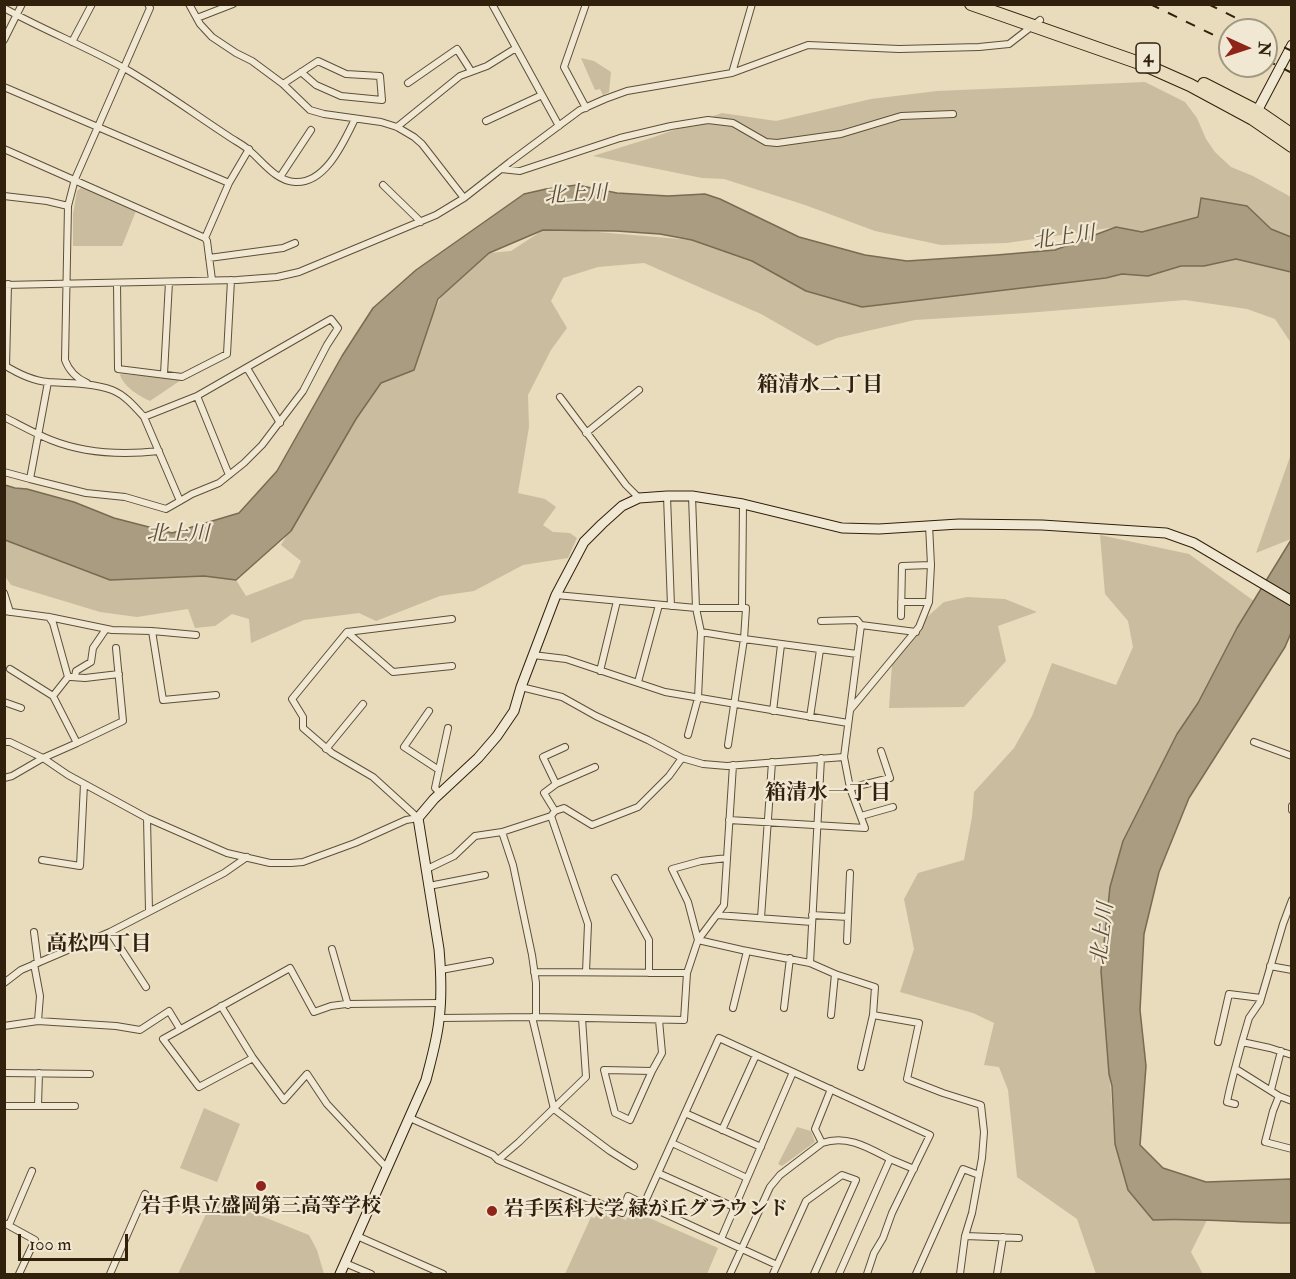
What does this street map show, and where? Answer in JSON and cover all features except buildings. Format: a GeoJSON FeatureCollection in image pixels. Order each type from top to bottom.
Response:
{"type":"FeatureCollection","features":[{"type":"Feature","properties":{"kind":"highway","name":"4"},"geometry":{"type":"LineString","coordinates":[[971,4],[1148,58],[1191,77],[1292,135]]}},
{"type":"Feature","properties":{"kind":"highway","name":"4"},"geometry":{"type":"LineString","coordinates":[[995,4],[1037,23]]}},
{"type":"Feature","properties":{"kind":"highway","name":"4"},"geometry":{"type":"LineString","coordinates":[[1255,115],[1292,146]]}},
{"type":"Feature","properties":{"kind":"street"},"geometry":{"type":"LineString","coordinates":[[4,40],[22,4]]}},
{"type":"Feature","properties":{"kind":"street"},"geometry":{"type":"LineString","coordinates":[[72,42],[92,4]]}},
{"type":"Feature","properties":{"kind":"street"},"geometry":{"type":"LineString","coordinates":[[99,387],[79,379],[65,360],[68,206],[75,179],[150,8],[148,4]]}},
{"type":"Feature","properties":{"kind":"street"},"geometry":{"type":"LineString","coordinates":[[189,4],[212,37],[284,84],[310,110],[381,122],[397,127],[414,137],[464,198]]}},
{"type":"Feature","properties":{"kind":"street"},"geometry":{"type":"LineString","coordinates":[[197,18],[234,4]]}},
{"type":"Feature","properties":{"kind":"street"},"geometry":{"type":"LineString","coordinates":[[492,4],[559,126]]}},
{"type":"Feature","properties":{"kind":"street"},"geometry":{"type":"LineString","coordinates":[[586,4],[564,67],[586,108]]}},
{"type":"Feature","properties":{"kind":"street"},"geometry":{"type":"LineString","coordinates":[[732,73],[752,4]]}},
{"type":"Feature","properties":{"kind":"street"},"geometry":{"type":"LineString","coordinates":[[4,8],[124,68],[249,149],[275,174],[295,182],[314,177],[331,163],[355,119]]}},
{"type":"Feature","properties":{"kind":"street"},"geometry":{"type":"LineString","coordinates":[[180,501],[144,417],[135,406],[110,389],[33,379],[5,366],[6,285],[231,280],[277,277],[299,272],[436,215],[464,198],[586,108],[627,91],[732,73],[808,45],[899,49],[1008,44],[1037,23]]}},
{"type":"Feature","properties":{"kind":"street"},"geometry":{"type":"LineString","coordinates":[[1255,115],[1292,45]]}},
{"type":"Feature","properties":{"kind":"street"},"geometry":{"type":"LineString","coordinates":[[397,127],[460,76],[487,66],[516,48]]}},
{"type":"Feature","properties":{"kind":"street"},"geometry":{"type":"LineString","coordinates":[[408,83],[457,49],[471,71]]}},
{"type":"Feature","properties":{"kind":"street"},"geometry":{"type":"LineString","coordinates":[[284,84],[301,72],[318,61],[346,74],[380,76],[382,100],[341,96],[316,85],[301,72]]}},
{"type":"Feature","properties":{"kind":"street"},"geometry":{"type":"LineString","coordinates":[[4,87],[229,183]]}},
{"type":"Feature","properties":{"kind":"street"},"geometry":{"type":"LineString","coordinates":[[486,121],[542,94]]}},
{"type":"Feature","properties":{"kind":"street"},"geometry":{"type":"LineString","coordinates":[[501,169],[520,171],[620,138],[708,120],[733,123],[766,142],[777,143],[841,134],[901,116],[953,114]]}},
{"type":"Feature","properties":{"kind":"street"},"geometry":{"type":"LineString","coordinates":[[280,177],[311,130]]}},
{"type":"Feature","properties":{"kind":"street"},"geometry":{"type":"LineString","coordinates":[[4,149],[205,238],[212,280]]}},
{"type":"Feature","properties":{"kind":"street"},"geometry":{"type":"LineString","coordinates":[[205,238],[229,183],[249,149]]}},
{"type":"Feature","properties":{"kind":"street"},"geometry":{"type":"LineString","coordinates":[[383,185],[421,222]]}},
{"type":"Feature","properties":{"kind":"street"},"geometry":{"type":"LineString","coordinates":[[4,196],[68,206]]}},
{"type":"Feature","properties":{"kind":"street"},"geometry":{"type":"LineString","coordinates":[[209,258],[283,248],[295,243]]}},
{"type":"Feature","properties":{"kind":"street"},"geometry":{"type":"LineString","coordinates":[[117,283],[118,369],[182,377],[228,354],[231,280]]}},
{"type":"Feature","properties":{"kind":"street"},"geometry":{"type":"LineString","coordinates":[[164,374],[169,282]]}},
{"type":"Feature","properties":{"kind":"street"},"geometry":{"type":"LineString","coordinates":[[4,472],[86,493],[125,496],[166,509],[192,494],[219,483],[262,445],[303,391],[338,328],[331,319],[197,396],[144,417]]}},
{"type":"Feature","properties":{"kind":"street"},"geometry":{"type":"LineString","coordinates":[[247,368],[280,423]]}},
{"type":"Feature","properties":{"kind":"street"},"geometry":{"type":"LineString","coordinates":[[30,479],[48,382]]}},
{"type":"Feature","properties":{"kind":"street"},"geometry":{"type":"LineString","coordinates":[[586,433],[639,390]]}},
{"type":"Feature","properties":{"kind":"street"},"geometry":{"type":"LineString","coordinates":[[197,396],[229,474]]}},
{"type":"Feature","properties":{"kind":"street"},"geometry":{"type":"LineString","coordinates":[[560,398],[626,485],[639,498]]}},
{"type":"Feature","properties":{"kind":"street"},"geometry":{"type":"LineString","coordinates":[[4,417],[51,440],[100,453],[132,454],[159,451]]}},
{"type":"Feature","properties":{"kind":"street"},"geometry":{"type":"LineString","coordinates":[[668,496],[671,606]]}},
{"type":"Feature","properties":{"kind":"street"},"geometry":{"type":"LineString","coordinates":[[688,735],[698,698],[701,632],[696,608],[692,496]]}},
{"type":"Feature","properties":{"kind":"street"},"geometry":{"type":"LineString","coordinates":[[4,742],[10,742],[43,758],[68,775],[147,818],[227,853],[270,863],[291,863],[303,862],[355,843],[406,820],[418,818],[497,736],[514,711],[555,595],[584,542],[622,506],[639,498],[692,496],[743,504],[842,528],[879,529],[958,524],[1042,525],[1166,533],[1194,543],[1292,601]]}},
{"type":"Feature","properties":{"kind":"street"},"geometry":{"type":"LineString","coordinates":[[742,608],[743,504]]}},
{"type":"Feature","properties":{"kind":"street"},"geometry":{"type":"LineString","coordinates":[[850,710],[919,627],[929,602],[931,564],[929,525]]}},
{"type":"Feature","properties":{"kind":"street"},"geometry":{"type":"LineString","coordinates":[[901,616],[902,566],[931,564]]}},
{"type":"Feature","properties":{"kind":"street"},"geometry":{"type":"LineString","coordinates":[[4,593],[7,611],[106,629],[196,635]]}},
{"type":"Feature","properties":{"kind":"street"},"geometry":{"type":"LineString","coordinates":[[555,595],[696,608],[746,608],[744,639],[728,745]]}},
{"type":"Feature","properties":{"kind":"street"},"geometry":{"type":"LineString","coordinates":[[600,671],[617,601]]}},
{"type":"Feature","properties":{"kind":"street"},"geometry":{"type":"LineString","coordinates":[[902,602],[929,602]]}},
{"type":"Feature","properties":{"kind":"street"},"geometry":{"type":"LineString","coordinates":[[638,682],[658,605]]}},
{"type":"Feature","properties":{"kind":"street"},"geometry":{"type":"LineString","coordinates":[[50,617],[72,677]]}},
{"type":"Feature","properties":{"kind":"street"},"geometry":{"type":"LineString","coordinates":[[340,1275],[426,1080],[440,1018],[441,970],[418,818],[373,777],[326,748],[303,728],[303,717],[292,699],[347,632],[452,619]]}},
{"type":"Feature","properties":{"kind":"street"},"geometry":{"type":"LineString","coordinates":[[821,621],[856,620],[861,625],[916,632]]}},
{"type":"Feature","properties":{"kind":"street"},"geometry":{"type":"LineString","coordinates":[[729,820],[865,828],[850,788],[844,757],[861,625]]}},
{"type":"Feature","properties":{"kind":"street"},"geometry":{"type":"LineString","coordinates":[[53,696],[76,671],[91,662],[93,648],[106,629]]}},
{"type":"Feature","properties":{"kind":"street"},"geometry":{"type":"LineString","coordinates":[[152,631],[163,700],[216,695]]}},
{"type":"Feature","properties":{"kind":"street"},"geometry":{"type":"LineString","coordinates":[[347,632],[393,672],[452,666]]}},
{"type":"Feature","properties":{"kind":"street"},"geometry":{"type":"LineString","coordinates":[[701,632],[857,654]]}},
{"type":"Feature","properties":{"kind":"street"},"geometry":{"type":"LineString","coordinates":[[773,711],[781,645]]}},
{"type":"Feature","properties":{"kind":"street"},"geometry":{"type":"LineString","coordinates":[[4,778],[123,721],[116,648]]}},
{"type":"Feature","properties":{"kind":"street"},"geometry":{"type":"LineString","coordinates":[[810,717],[820,650]]}},
{"type":"Feature","properties":{"kind":"street"},"geometry":{"type":"LineString","coordinates":[[533,655],[566,659],[665,692],[848,723]]}},
{"type":"Feature","properties":{"kind":"street"},"geometry":{"type":"LineString","coordinates":[[10,669],[53,696],[77,743]]}},
{"type":"Feature","properties":{"kind":"street"},"geometry":{"type":"LineString","coordinates":[[72,677],[85,678],[119,674]]}},
{"type":"Feature","properties":{"kind":"street"},"geometry":{"type":"LineString","coordinates":[[521,687],[562,697],[682,758],[703,764],[727,766],[844,757]]}},
{"type":"Feature","properties":{"kind":"street"},"geometry":{"type":"LineString","coordinates":[[4,702],[21,708]]}},
{"type":"Feature","properties":{"kind":"street"},"geometry":{"type":"LineString","coordinates":[[326,748],[363,704]]}},
{"type":"Feature","properties":{"kind":"street"},"geometry":{"type":"LineString","coordinates":[[429,711],[404,747],[439,770]]}},
{"type":"Feature","properties":{"kind":"street"},"geometry":{"type":"LineString","coordinates":[[440,793],[435,788],[448,728]]}},
{"type":"Feature","properties":{"kind":"street"},"geometry":{"type":"LineString","coordinates":[[1254,742],[1292,756]]}},
{"type":"Feature","properties":{"kind":"street"},"geometry":{"type":"LineString","coordinates":[[556,784],[543,757],[565,747]]}},
{"type":"Feature","properties":{"kind":"street"},"geometry":{"type":"LineString","coordinates":[[850,788],[890,778],[881,751]]}},
{"type":"Feature","properties":{"kind":"street"},"geometry":{"type":"LineString","coordinates":[[425,870],[454,856],[475,836],[502,832],[564,808],[592,825],[638,807],[669,776],[682,758]]}},
{"type":"Feature","properties":{"kind":"street"},"geometry":{"type":"LineString","coordinates":[[810,963],[821,758]]}},
{"type":"Feature","properties":{"kind":"street"},"geometry":{"type":"LineString","coordinates":[[761,918],[772,762]]}},
{"type":"Feature","properties":{"kind":"street"},"geometry":{"type":"LineString","coordinates":[[440,1018],[684,1020],[687,973],[698,940],[724,905],[733,765]]}},
{"type":"Feature","properties":{"kind":"street"},"geometry":{"type":"LineString","coordinates":[[585,972],[588,924],[553,813],[544,793],[556,784],[595,767]]}},
{"type":"Feature","properties":{"kind":"street"},"geometry":{"type":"LineString","coordinates":[[42,860],[80,866],[84,783]]}},
{"type":"Feature","properties":{"kind":"street"},"geometry":{"type":"LineString","coordinates":[[861,816],[893,807]]}},
{"type":"Feature","properties":{"kind":"street"},"geometry":{"type":"LineString","coordinates":[[147,818],[149,911]]}},
{"type":"Feature","properties":{"kind":"street"},"geometry":{"type":"LineString","coordinates":[[502,832],[513,865],[532,955],[536,983],[534,1017],[554,1109],[634,1166]]}},
{"type":"Feature","properties":{"kind":"street"},"geometry":{"type":"LineString","coordinates":[[4,983],[21,970],[110,932],[224,873],[247,857]]}},
{"type":"Feature","properties":{"kind":"street"},"geometry":{"type":"LineString","coordinates":[[698,940],[688,902],[672,869],[701,861],[727,858]]}},
{"type":"Feature","properties":{"kind":"street"},"geometry":{"type":"LineString","coordinates":[[847,941],[850,873]]}},
{"type":"Feature","properties":{"kind":"street"},"geometry":{"type":"LineString","coordinates":[[429,886],[485,874]]}},
{"type":"Feature","properties":{"kind":"street"},"geometry":{"type":"LineString","coordinates":[[615,878],[648,940],[649,973]]}},
{"type":"Feature","properties":{"kind":"street"},"geometry":{"type":"LineString","coordinates":[[1235,1104],[1227,1102],[1232,1076],[1236,1069],[1249,1018],[1260,1002],[1292,900]]}},
{"type":"Feature","properties":{"kind":"street"},"geometry":{"type":"LineString","coordinates":[[717,915],[761,918],[848,917]]}},
{"type":"Feature","properties":{"kind":"street"},"geometry":{"type":"LineString","coordinates":[[1283,924],[1292,925]]}},
{"type":"Feature","properties":{"kind":"street"},"geometry":{"type":"LineString","coordinates":[[34,932],[40,996],[38,1021]]}},
{"type":"Feature","properties":{"kind":"street"},"geometry":{"type":"LineString","coordinates":[[110,932],[146,987]]}},
{"type":"Feature","properties":{"kind":"street"},"geometry":{"type":"LineString","coordinates":[[698,940],[810,963],[875,987],[873,1015],[861,1067]]}},
{"type":"Feature","properties":{"kind":"street"},"geometry":{"type":"LineString","coordinates":[[332,949],[348,1005]]}},
{"type":"Feature","properties":{"kind":"street"},"geometry":{"type":"LineString","coordinates":[[733,1008],[747,951]]}},
{"type":"Feature","properties":{"kind":"street"},"geometry":{"type":"LineString","coordinates":[[784,1008],[789,958]]}},
{"type":"Feature","properties":{"kind":"street"},"geometry":{"type":"LineString","coordinates":[[441,970],[490,961]]}},
{"type":"Feature","properties":{"kind":"street"},"geometry":{"type":"LineString","coordinates":[[1270,966],[1292,970]]}},
{"type":"Feature","properties":{"kind":"street"},"geometry":{"type":"LineString","coordinates":[[253,1058],[199,1087],[163,1039],[290,968],[314,1012],[331,1006],[440,1003]]}},
{"type":"Feature","properties":{"kind":"street"},"geometry":{"type":"LineString","coordinates":[[534,972],[687,973]]}},
{"type":"Feature","properties":{"kind":"street"},"geometry":{"type":"LineString","coordinates":[[831,1015],[836,974]]}},
{"type":"Feature","properties":{"kind":"street"},"geometry":{"type":"LineString","coordinates":[[1218,1042],[1229,994],[1261,998]]}},
{"type":"Feature","properties":{"kind":"street"},"geometry":{"type":"LineString","coordinates":[[221,1006],[253,1058],[284,1100],[307,1074],[327,1104],[386,1167]]}},
{"type":"Feature","properties":{"kind":"street"},"geometry":{"type":"LineString","coordinates":[[4,1026],[38,1021],[116,1026],[140,1030],[169,1011],[180,1029]]}},
{"type":"Feature","properties":{"kind":"street"},"geometry":{"type":"LineString","coordinates":[[873,1015],[919,1023],[907,1079],[981,1105],[984,1132],[982,1158],[972,1213],[965,1236],[960,1275]]}},
{"type":"Feature","properties":{"kind":"street"},"geometry":{"type":"LineString","coordinates":[[498,1160],[519,1143],[585,1077],[582,1018]]}},
{"type":"Feature","properties":{"kind":"street"},"geometry":{"type":"LineString","coordinates":[[652,1071],[604,1070],[615,1113],[630,1120],[662,1053],[659,1020]]}},
{"type":"Feature","properties":{"kind":"street"},"geometry":{"type":"LineString","coordinates":[[644,1204],[719,1038],[930,1135],[874,1253],[867,1275]]}},
{"type":"Feature","properties":{"kind":"street"},"geometry":{"type":"LineString","coordinates":[[1242,1042],[1292,1055]]}},
{"type":"Feature","properties":{"kind":"street"},"geometry":{"type":"LineString","coordinates":[[1271,1090],[1281,1052]]}},
{"type":"Feature","properties":{"kind":"street"},"geometry":{"type":"LineString","coordinates":[[722,1130],[756,1055]]}},
{"type":"Feature","properties":{"kind":"street"},"geometry":{"type":"LineString","coordinates":[[1236,1069],[1279,1096],[1292,1101]]}},
{"type":"Feature","properties":{"kind":"street"},"geometry":{"type":"LineString","coordinates":[[721,1239],[794,1072]]}},
{"type":"Feature","properties":{"kind":"street"},"geometry":{"type":"LineString","coordinates":[[4,1073],[90,1074]]}},
{"type":"Feature","properties":{"kind":"street"},"geometry":{"type":"LineString","coordinates":[[38,1106],[39,1073]]}},
{"type":"Feature","properties":{"kind":"street"},"geometry":{"type":"LineString","coordinates":[[822,1143],[815,1129],[831,1089]]}},
{"type":"Feature","properties":{"kind":"street"},"geometry":{"type":"LineString","coordinates":[[1279,1096],[1265,1142],[1292,1149]]}},
{"type":"Feature","properties":{"kind":"street"},"geometry":{"type":"LineString","coordinates":[[4,1106],[75,1106]]}},
{"type":"Feature","properties":{"kind":"street"},"geometry":{"type":"LineString","coordinates":[[685,1113],[761,1147]]}},
{"type":"Feature","properties":{"kind":"street"},"geometry":{"type":"LineString","coordinates":[[410,1118],[493,1155],[498,1160],[622,1213],[628,1196],[777,1265]]}},
{"type":"Feature","properties":{"kind":"street"},"geometry":{"type":"LineString","coordinates":[[730,1275],[770,1187],[780,1175],[822,1143],[830,1140],[844,1140],[858,1143],[914,1169]]}},
{"type":"Feature","properties":{"kind":"street"},"geometry":{"type":"LineString","coordinates":[[672,1143],[747,1178]]}},
{"type":"Feature","properties":{"kind":"street"},"geometry":{"type":"LineString","coordinates":[[839,1275],[890,1159]]}},
{"type":"Feature","properties":{"kind":"street"},"geometry":{"type":"LineString","coordinates":[[916,1275],[963,1169],[979,1175]]}},
{"type":"Feature","properties":{"kind":"street"},"geometry":{"type":"LineString","coordinates":[[19,1275],[35,1240],[7,1224],[32,1171]]}},
{"type":"Feature","properties":{"kind":"street"},"geometry":{"type":"LineString","coordinates":[[658,1173],[734,1207]]}},
{"type":"Feature","properties":{"kind":"street"},"geometry":{"type":"LineString","coordinates":[[773,1275],[806,1201],[843,1175],[856,1180],[814,1275]]}},
{"type":"Feature","properties":{"kind":"street"},"geometry":{"type":"LineString","coordinates":[[110,1275],[145,1194]]}},
{"type":"Feature","properties":{"kind":"street"},"geometry":{"type":"LineString","coordinates":[[357,1236],[443,1275]]}},
{"type":"Feature","properties":{"kind":"street"},"geometry":{"type":"LineString","coordinates":[[965,1236],[1019,1238]]}},
{"type":"Feature","properties":{"kind":"street"},"geometry":{"type":"LineString","coordinates":[[997,1275],[1002,1237]]}},
{"type":"Feature","properties":{"kind":"street"},"geometry":{"type":"LineString","coordinates":[[345,1263],[370,1274]]}},
{"type":"Feature","properties":{"kind":"shaded area"},"geometry":{"type":"Polygon","coordinates":[[[581,58],[594,61],[611,72],[609,92],[603,95],[600,89],[595,90],[581,58]]]}},
{"type":"Feature","properties":{"kind":"shaded area"},"geometry":{"type":"Polygon","coordinates":[[[1145,82],[1185,102],[1197,118],[1206,139],[1215,152],[1231,167],[1291,197],[1291,237],[1271,229],[1247,206],[1201,198],[1198,217],[1142,232],[1116,227],[1007,243],[941,245],[875,231],[724,179],[702,178],[593,156],[722,113],[776,121],[871,99],[937,91],[1145,82]]]}},
{"type":"Feature","properties":{"kind":"shaded area"},"geometry":{"type":"Polygon","coordinates":[[[82,187],[136,211],[122,246],[73,246],[73,214],[77,191],[82,187]]]}},
{"type":"Feature","properties":{"kind":"shaded area"},"geometry":{"type":"Polygon","coordinates":[[[543,230],[574,230],[692,240],[752,261],[806,291],[862,307],[1106,278],[1122,274],[1148,276],[1181,266],[1204,266],[1236,259],[1291,272],[1291,343],[1275,319],[1247,309],[1185,300],[915,320],[837,338],[817,346],[761,314],[644,263],[598,267],[563,278],[551,301],[567,328],[551,350],[528,395],[529,427],[518,493],[545,499],[556,507],[543,525],[553,532],[570,533],[577,538],[568,558],[523,565],[474,591],[440,596],[376,621],[359,613],[304,620],[251,643],[249,619],[232,614],[215,626],[195,628],[188,609],[137,617],[100,612],[11,585],[5,576],[4,540],[110,580],[204,576],[236,580],[246,596],[293,578],[301,561],[281,545],[356,419],[381,383],[414,370],[428,325],[441,297],[489,253],[511,251],[543,230]]]}},
{"type":"Feature","properties":{"kind":"shaded area"},"geometry":{"type":"Polygon","coordinates":[[[121,374],[181,380],[150,401],[128,387],[121,374]]]}},
{"type":"Feature","properties":{"kind":"shaded area"},"geometry":{"type":"Polygon","coordinates":[[[1291,454],[1291,539],[1256,553],[1291,454]]]}},
{"type":"Feature","properties":{"kind":"shaded area"},"geometry":{"type":"Polygon","coordinates":[[[1100,535],[1189,554],[1254,601],[1198,703],[1177,734],[1123,841],[1110,887],[1101,971],[1115,1144],[1128,1190],[1185,1218],[1207,1220],[1191,1252],[1203,1274],[1096,1274],[1077,1219],[1017,1177],[1008,1090],[999,1067],[984,1065],[994,1023],[973,1013],[900,992],[914,949],[904,899],[918,873],[964,860],[974,792],[1014,748],[1032,716],[1052,663],[1116,685],[1133,647],[1128,621],[1105,594],[1100,535]]]}},
{"type":"Feature","properties":{"kind":"shaded area"},"geometry":{"type":"Polygon","coordinates":[[[967,597],[1005,599],[1037,612],[998,626],[1006,661],[964,707],[889,708],[892,665],[927,617],[944,602],[967,597]]]}},
{"type":"Feature","properties":{"kind":"shaded area"},"geometry":{"type":"Polygon","coordinates":[[[204,1108],[240,1124],[217,1182],[180,1168],[204,1108]]]}},
{"type":"Feature","properties":{"kind":"shaded area"},"geometry":{"type":"Polygon","coordinates":[[[797,1127],[811,1131],[815,1142],[782,1166],[778,1164],[797,1127]]]}},
{"type":"Feature","properties":{"kind":"shaded area"},"geometry":{"type":"Polygon","coordinates":[[[214,1197],[309,1235],[317,1250],[324,1274],[178,1274],[214,1197]]]}},
{"type":"Feature","properties":{"kind":"shaded area"},"geometry":{"type":"Polygon","coordinates":[[[599,1209],[626,1220],[631,1210],[718,1248],[707,1274],[565,1274],[591,1217],[595,1218],[599,1209]]]}},
{"type":"Feature","properties":{"kind":"water","name":"北上川"},"geometry":{"type":"Polygon","coordinates":[[[577,185],[617,193],[668,196],[705,194],[799,237],[865,255],[907,261],[1055,250],[1116,227],[1142,232],[1198,217],[1201,198],[1247,206],[1271,229],[1291,237],[1291,272],[1236,259],[1204,266],[1181,266],[1148,276],[1122,274],[1106,278],[862,307],[806,291],[752,261],[692,240],[660,234],[616,231],[543,230],[489,253],[438,299],[414,370],[381,383],[356,419],[291,531],[236,580],[204,576],[110,580],[5,540],[5,485],[74,502],[114,518],[172,533],[239,513],[277,471],[342,356],[373,308],[416,270],[524,194],[577,185]]]}},
{"type":"Feature","properties":{"kind":"water"},"geometry":{"type":"Polygon","coordinates":[[[1291,540],[1291,633],[1285,647],[1189,798],[1159,872],[1144,934],[1140,1010],[1146,1066],[1140,1145],[1163,1168],[1206,1182],[1291,1179],[1291,1223],[1153,1220],[1128,1190],[1115,1144],[1101,971],[1110,887],[1123,841],[1177,734],[1198,703],[1237,628],[1291,540]]]}},
{"type":"Feature","properties":{"kind":"railway"},"geometry":{"type":"LineString","coordinates":[[1150,4],[1218,37]]}},
{"type":"Feature","properties":{"kind":"railway"},"geometry":{"type":"LineString","coordinates":[[1208,4],[1236,18]]}},
{"type":"Feature","properties":{"kind":"railway"},"geometry":{"type":"LineString","coordinates":[[1278,45],[1292,51]]}},
{"type":"Feature","properties":{"kind":"railway"},"geometry":{"type":"LineString","coordinates":[[1278,66],[1292,73]]}},
{"type":"Feature","properties":{"kind":"place","name":"岩手県立盛岡第三高等学校"},"geometry":{"type":"Point","coordinates":[261,1186]}},
{"type":"Feature","properties":{"kind":"place","name":"岩手医科大学 緑が丘グラウンド"},"geometry":{"type":"Point","coordinates":[492,1211]}},
{"type":"Feature","properties":{"kind":"district","name":"箱清水二丁目"},"geometry":{"type":"Point","coordinates":[820,386]}},
{"type":"Feature","properties":{"kind":"district","name":"箱清水一丁目"},"geometry":{"type":"Point","coordinates":[828,794]}},
{"type":"Feature","properties":{"kind":"district","name":"高松四丁目"},"geometry":{"type":"Point","coordinates":[99,945]}}]}
